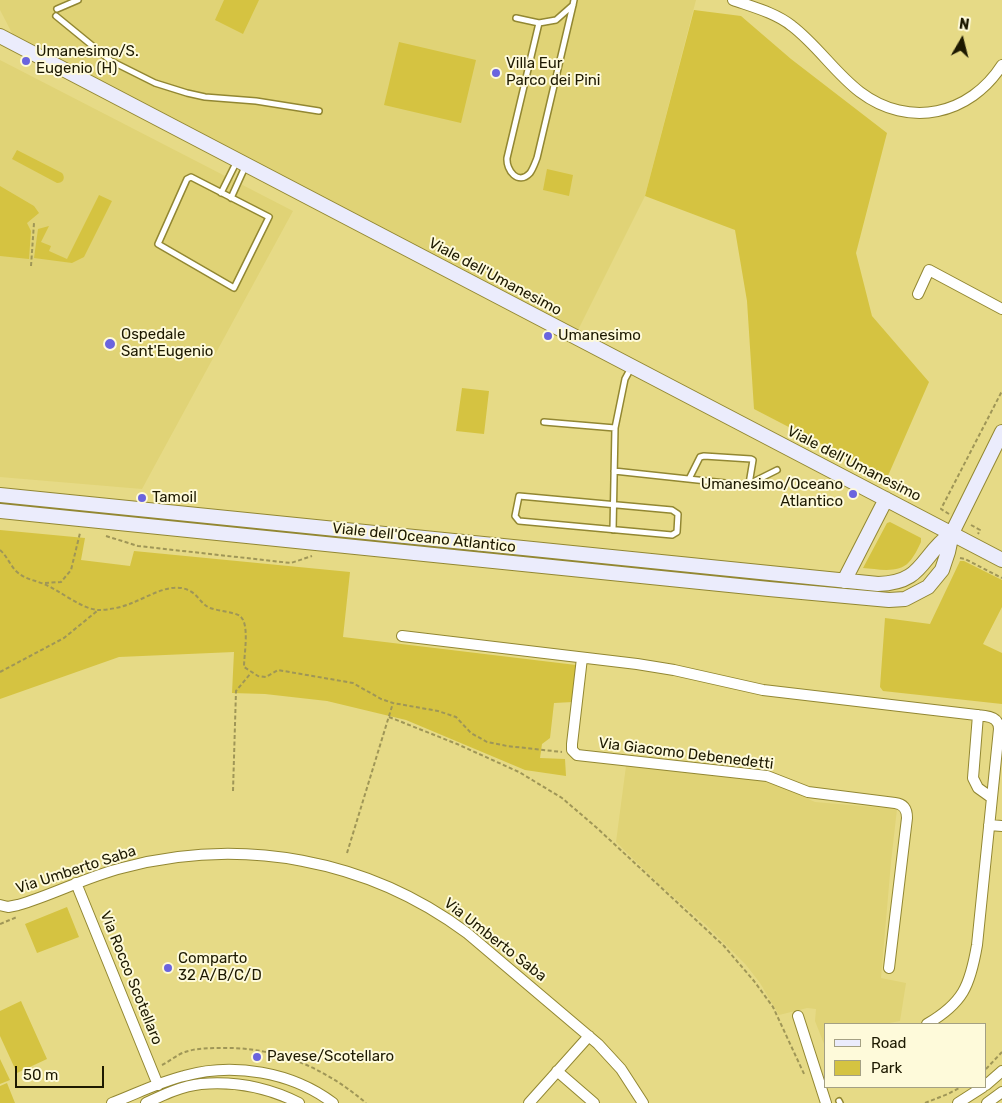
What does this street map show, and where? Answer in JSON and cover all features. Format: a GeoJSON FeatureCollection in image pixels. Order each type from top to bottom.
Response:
{"type":"FeatureCollection","features":[{"type":"Feature","properties":{"kind":"main road"},"geometry":{"type":"LineString","coordinates":[[0,32],[14,43]]}},
{"type":"Feature","properties":{"kind":"main road","name":"Viale dell'Umanesimo"},"geometry":{"type":"LineString","coordinates":[[0,36],[1002,560]]}},
{"type":"Feature","properties":{"kind":"main road"},"geometry":{"type":"LineString","coordinates":[[952,533],[1002,432]]}},
{"type":"Feature","properties":{"kind":"main road","name":"Viale dell'Oceano Atlantico"},"geometry":{"type":"LineString","coordinates":[[0,495],[878,584],[902,581],[916,572],[936,546],[952,533]]}},
{"type":"Feature","properties":{"kind":"main road"},"geometry":{"type":"LineString","coordinates":[[844,581],[886,499]]}},
{"type":"Feature","properties":{"kind":"main road","name":"Viale dell'Oceano Atlantico"},"geometry":{"type":"LineString","coordinates":[[0,511],[889,600],[905,599],[919,593],[930,585],[940,574],[952,533]]}},
{"type":"Feature","properties":{"kind":"street"},"geometry":{"type":"LineString","coordinates":[[733,0],[773,15],[790,24],[861,92],[881,104],[898,110],[928,113],[958,104],[979,93],[1002,65]]}},
{"type":"Feature","properties":{"kind":"street"},"geometry":{"type":"LineString","coordinates":[[0,46],[14,43]]}},
{"type":"Feature","properties":{"kind":"street"},"geometry":{"type":"LineString","coordinates":[[918,294],[929,270],[1002,309]]}},
{"type":"Feature","properties":{"kind":"street"},"geometry":{"type":"LineString","coordinates":[[402,636],[666,668],[764,690],[994,718],[999,726],[977,945],[971,974],[956,1003],[928,1023]]}},
{"type":"Feature","properties":{"kind":"street"},"geometry":{"type":"LineString","coordinates":[[575,753],[572,750],[572,744],[582,658]]}},
{"type":"Feature","properties":{"kind":"street"},"geometry":{"type":"LineString","coordinates":[[978,715],[973,778],[978,788],[992,798]]}},
{"type":"Feature","properties":{"kind":"street","name":"Via Giacomo Debenedetti"},"geometry":{"type":"LineString","coordinates":[[575,753],[580,756],[767,776],[808,792],[892,802],[902,805],[906,810],[907,818],[889,968]]}},
{"type":"Feature","properties":{"kind":"street"},"geometry":{"type":"LineString","coordinates":[[989,825],[1002,826]]}},
{"type":"Feature","properties":{"kind":"street","name":"Via Umberto Saba"},"geometry":{"type":"LineString","coordinates":[[0,905],[8,907],[22,904],[76,883],[132,865],[170,857],[203,854],[268,855],[304,860],[365,877],[399,892],[450,921],[489,951],[588,1036],[621,1069],[643,1103]]}},
{"type":"Feature","properties":{"kind":"street","name":"Via Rocco Scotellaro"},"geometry":{"type":"LineString","coordinates":[[76,883],[158,1085]]}},
{"type":"Feature","properties":{"kind":"street"},"geometry":{"type":"LineString","coordinates":[[798,1016],[826,1103]]}},
{"type":"Feature","properties":{"kind":"street"},"geometry":{"type":"LineString","coordinates":[[529,1103],[588,1036]]}},
{"type":"Feature","properties":{"kind":"street"},"geometry":{"type":"LineString","coordinates":[[112,1103],[182,1076],[220,1070],[249,1071],[292,1082],[314,1091],[333,1103]]}},
{"type":"Feature","properties":{"kind":"street"},"geometry":{"type":"LineString","coordinates":[[987,1084],[1002,1071]]}},
{"type":"Feature","properties":{"kind":"street"},"geometry":{"type":"LineString","coordinates":[[557,1072],[594,1103]]}},
{"type":"Feature","properties":{"kind":"street"},"geometry":{"type":"LineString","coordinates":[[146,1103],[175,1091],[206,1084],[240,1085],[269,1090],[299,1103]]}},
{"type":"Feature","properties":{"kind":"street"},"geometry":{"type":"LineString","coordinates":[[958,1103],[973,1099],[983,1088]]}},
{"type":"Feature","properties":{"kind":"street"},"geometry":{"type":"LineString","coordinates":[[987,1103],[1002,1092]]}},
{"type":"Feature","properties":{"kind":"lane"},"geometry":{"type":"LineString","coordinates":[[58,9],[78,0]]}},
{"type":"Feature","properties":{"kind":"lane"},"geometry":{"type":"LineString","coordinates":[[516,18],[539,24],[556,20],[573,3]]}},
{"type":"Feature","properties":{"kind":"lane"},"geometry":{"type":"LineString","coordinates":[[539,24],[507,158],[508,169],[516,177],[528,174],[537,158],[573,3]]}},
{"type":"Feature","properties":{"kind":"lane"},"geometry":{"type":"LineString","coordinates":[[56,16],[111,61],[160,85],[205,97],[256,100],[319,111]]}},
{"type":"Feature","properties":{"kind":"lane"},"geometry":{"type":"LineString","coordinates":[[221,193],[242,163]]}},
{"type":"Feature","properties":{"kind":"lane"},"geometry":{"type":"LineString","coordinates":[[231,198],[242,163]]}},
{"type":"Feature","properties":{"kind":"lane"},"geometry":{"type":"LineString","coordinates":[[191,177],[231,198],[269,217],[234,288],[158,244],[187,179],[191,177]]}},
{"type":"Feature","properties":{"kind":"lane"},"geometry":{"type":"LineString","coordinates":[[612,530],[615,428],[625,379],[632,366]]}},
{"type":"Feature","properties":{"kind":"lane"},"geometry":{"type":"LineString","coordinates":[[544,422],[615,428]]}},
{"type":"Feature","properties":{"kind":"lane"},"geometry":{"type":"LineString","coordinates":[[688,479],[700,457],[750,459],[753,463],[749,484]]}},
{"type":"Feature","properties":{"kind":"lane"},"geometry":{"type":"LineString","coordinates":[[614,471],[744,486],[777,470]]}},
{"type":"Feature","properties":{"kind":"lane"},"geometry":{"type":"LineString","coordinates":[[518,496],[672,510],[678,514],[677,532],[672,536],[612,530],[519,521],[515,516],[518,496]]}},
{"type":"Feature","properties":{"kind":"path"},"geometry":{"type":"LineString","coordinates":[[31,266],[34,223]]}},
{"type":"Feature","properties":{"kind":"path"},"geometry":{"type":"LineString","coordinates":[[943,510],[941,510],[1002,391]]}},
{"type":"Feature","properties":{"kind":"path"},"geometry":{"type":"LineString","coordinates":[[42,583],[61,582],[71,570],[82,519]]}},
{"type":"Feature","properties":{"kind":"path"},"geometry":{"type":"LineString","coordinates":[[977,528],[980,532]]}},
{"type":"Feature","properties":{"kind":"path"},"geometry":{"type":"LineString","coordinates":[[0,550],[15,571],[26,578],[42,583],[85,606],[98,610],[130,604],[157,592],[176,587],[191,591],[203,605],[220,612],[233,613],[240,617],[246,627],[244,668],[258,676],[266,677],[278,670],[353,683],[393,703],[456,717],[472,733],[487,742],[575,753]]}},
{"type":"Feature","properties":{"kind":"path"},"geometry":{"type":"LineString","coordinates":[[960,558],[1002,578]]}},
{"type":"Feature","properties":{"kind":"path"},"geometry":{"type":"LineString","coordinates":[[0,672],[64,638],[98,610]]}},
{"type":"Feature","properties":{"kind":"path"},"geometry":{"type":"LineString","coordinates":[[233,791],[236,692],[251,673]]}},
{"type":"Feature","properties":{"kind":"path"},"geometry":{"type":"LineString","coordinates":[[347,853],[393,703]]}},
{"type":"Feature","properties":{"kind":"path"},"geometry":{"type":"LineString","coordinates":[[389,717],[457,744],[519,772],[562,798],[597,828],[711,933],[754,981],[774,1007],[808,1083]]}},
{"type":"Feature","properties":{"kind":"path"},"geometry":{"type":"LineString","coordinates":[[987,1068],[1002,1052]]}},
{"type":"Feature","properties":{"kind":"path"},"geometry":{"type":"LineString","coordinates":[[925,1103],[959,1088]]}},
{"type":"Feature","properties":{"kind":"shaded area"},"geometry":{"type":"Polygon","coordinates":[[[0,0],[696,0],[645,196],[578,330],[13,35],[0,10],[0,0]]]}},
{"type":"Feature","properties":{"kind":"shaded area","name":"Ospedale Sant'Eugenio"},"geometry":{"type":"Polygon","coordinates":[[[0,60],[293,211],[142,489],[0,477],[0,60]]]}},
{"type":"Feature","properties":{"kind":"shaded area"},"geometry":{"type":"Polygon","coordinates":[[[626,766],[771,782],[815,802],[897,809],[881,978],[906,983],[900,1021],[889,1023],[824,1023],[824,1044],[815,1021],[816,1009],[807,1008],[779,1015],[760,983],[746,965],[706,925],[662,887],[616,842],[626,766]]]}},
{"type":"Feature","properties":{"kind":"green space"},"geometry":{"type":"Polygon","coordinates":[[[224,0],[259,0],[243,34],[215,20],[224,0]]]}},
{"type":"Feature","properties":{"kind":"green space"},"geometry":{"type":"Polygon","coordinates":[[[694,10],[741,16],[791,59],[887,133],[856,253],[872,316],[929,382],[887,478],[754,409],[747,301],[735,230],[645,196],[694,10]]]}},
{"type":"Feature","properties":{"kind":"green space"},"geometry":{"type":"Polygon","coordinates":[[[399,42],[476,60],[461,123],[384,105],[399,42]]]}},
{"type":"Feature","properties":{"kind":"green space"},"geometry":{"type":"Polygon","coordinates":[[[17,150],[62,173],[63,180],[57,183],[12,159],[17,150]]]}},
{"type":"Feature","properties":{"kind":"green space"},"geometry":{"type":"Polygon","coordinates":[[[547,169],[573,175],[569,196],[543,190],[547,169]]]}},
{"type":"Feature","properties":{"kind":"green space"},"geometry":{"type":"Polygon","coordinates":[[[0,186],[34,206],[39,213],[27,223],[31,231],[29,259],[0,256],[0,186]]]}},
{"type":"Feature","properties":{"kind":"green space"},"geometry":{"type":"Polygon","coordinates":[[[99,195],[112,201],[84,257],[72,263],[34,258],[38,229],[49,226],[41,242],[51,246],[49,251],[67,259],[99,195]]]}},
{"type":"Feature","properties":{"kind":"green space"},"geometry":{"type":"Polygon","coordinates":[[[462,388],[489,391],[484,434],[456,431],[462,388]]]}},
{"type":"Feature","properties":{"kind":"green space"},"geometry":{"type":"Polygon","coordinates":[[[890,522],[921,538],[921,542],[914,555],[905,566],[900,568],[888,570],[863,568],[887,523],[890,522]]]}},
{"type":"Feature","properties":{"kind":"green space"},"geometry":{"type":"Polygon","coordinates":[[[0,530],[85,538],[81,560],[130,566],[134,551],[350,572],[343,637],[576,665],[573,702],[554,703],[550,738],[542,744],[540,758],[565,759],[566,776],[525,770],[406,720],[327,701],[265,694],[232,693],[234,652],[119,657],[0,699],[0,530]]]}},
{"type":"Feature","properties":{"kind":"green space"},"geometry":{"type":"Polygon","coordinates":[[[960,561],[964,561],[1002,580],[1002,607],[983,644],[1002,653],[1002,704],[883,691],[880,687],[885,618],[930,624],[960,561]]]}},
{"type":"Feature","properties":{"kind":"green space"},"geometry":{"type":"Polygon","coordinates":[[[67,907],[79,937],[37,953],[25,924],[67,907]]]}},
{"type":"Feature","properties":{"kind":"green space"},"geometry":{"type":"Polygon","coordinates":[[[21,1001],[47,1059],[17,1073],[0,1036],[0,1011],[21,1001]]]}},
{"type":"Feature","properties":{"kind":"green space"},"geometry":{"type":"Polygon","coordinates":[[[0,1059],[10,1080],[0,1084],[0,1059]]]}},
{"type":"Feature","properties":{"kind":"green space"},"geometry":{"type":"Polygon","coordinates":[[[7,1083],[15,1103],[0,1103],[0,1086],[7,1083]]]}},
{"type":"Feature","properties":{"kind":"place","name":"Umanesimo/S. Eugenio (H)"},"geometry":{"type":"Point","coordinates":[26,61]}},
{"type":"Feature","properties":{"kind":"place","name":"Villa Eur Parco dei Pini"},"geometry":{"type":"Point","coordinates":[496,73]}},
{"type":"Feature","properties":{"kind":"place","name":"Umanesimo"},"geometry":{"type":"Point","coordinates":[548,336]}},
{"type":"Feature","properties":{"kind":"place","name":"Ospedale Sant'Eugenio"},"geometry":{"type":"Point","coordinates":[110,344]}},
{"type":"Feature","properties":{"kind":"place","name":"Umanesimo/Oceano Atlantico"},"geometry":{"type":"Point","coordinates":[853,494]}},
{"type":"Feature","properties":{"kind":"place","name":"Tamoil"},"geometry":{"type":"Point","coordinates":[142,498]}},
{"type":"Feature","properties":{"kind":"place","name":"Comparto 32 A/B/C/D"},"geometry":{"type":"Point","coordinates":[168,968]}},
{"type":"Feature","properties":{"kind":"place","name":"Pavese/Scotellaro"},"geometry":{"type":"Point","coordinates":[257,1057]}}]}
